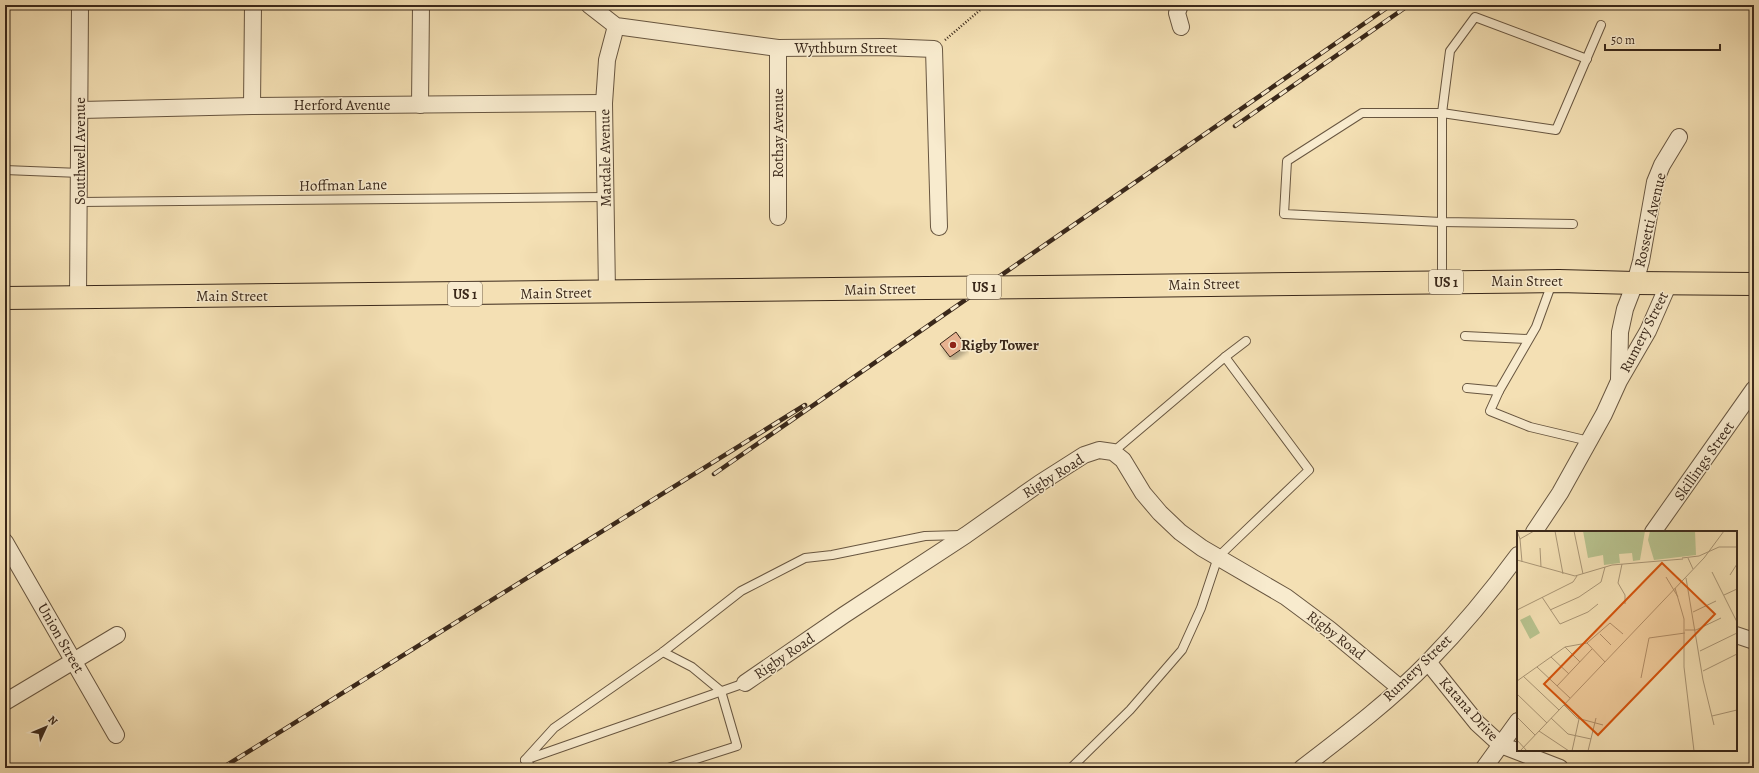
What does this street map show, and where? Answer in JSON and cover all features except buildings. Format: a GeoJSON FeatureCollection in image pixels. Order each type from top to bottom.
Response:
{"type":"FeatureCollection","features":[{"type":"Feature","properties":{"kind":"main road","name":"Main Street"},"geometry":{"type":"LineString","coordinates":[[5,298],[1553,281],[1754,284]]}},
{"type":"Feature","properties":{"kind":"street","name":"Southwell Avenue"},"geometry":{"type":"LineString","coordinates":[[78,297],[81,110],[80,5]]}},
{"type":"Feature","properties":{"kind":"street"},"geometry":{"type":"LineString","coordinates":[[252,106],[254,5]]}},
{"type":"Feature","properties":{"kind":"street"},"geometry":{"type":"LineString","coordinates":[[420,105],[421,5]]}},
{"type":"Feature","properties":{"kind":"street"},"geometry":{"type":"LineString","coordinates":[[589,5],[616,26]]}},
{"type":"Feature","properties":{"kind":"street"},"geometry":{"type":"LineString","coordinates":[[1180,5],[1177,13],[1181,27]]}},
{"type":"Feature","properties":{"kind":"street","name":"Wythburn Street"},"geometry":{"type":"LineString","coordinates":[[616,26],[778,48],[884,47],[934,49]]}},
{"type":"Feature","properties":{"kind":"street","name":"Mardale Avenue"},"geometry":{"type":"LineString","coordinates":[[607,292],[604,103],[607,60],[616,26]]}},
{"type":"Feature","properties":{"kind":"street","name":"Rothay Avenue"},"geometry":{"type":"LineString","coordinates":[[778,48],[778,217]]}},
{"type":"Feature","properties":{"kind":"street"},"geometry":{"type":"LineString","coordinates":[[934,49],[939,227]]}},
{"type":"Feature","properties":{"kind":"street","name":"Herford Avenue"},"geometry":{"type":"LineString","coordinates":[[81,110],[252,106],[604,103]]}},
{"type":"Feature","properties":{"kind":"street","name":"Rossetti Avenue"},"geometry":{"type":"LineString","coordinates":[[1635,283],[1641,261],[1656,182],[1662,165],[1678,137]]}},
{"type":"Feature","properties":{"kind":"street","name":"Rumery Street"},"geometry":{"type":"LineString","coordinates":[[1619,380],[1620,332],[1625,309],[1635,283]]}},
{"type":"Feature","properties":{"kind":"street","name":"Rumery Street"},"geometry":{"type":"LineString","coordinates":[[1535,531],[1560,493],[1604,414],[1619,380],[1648,331],[1669,283]]}},
{"type":"Feature","properties":{"kind":"street","name":"Skillings Street"},"geometry":{"type":"LineString","coordinates":[[1654,531],[1754,389]]}},
{"type":"Feature","properties":{"kind":"street","name":"Rigby Road"},"geometry":{"type":"LineString","coordinates":[[745,683],[844,615],[966,535],[1040,483],[1084,455],[1099,450],[1113,452],[1124,460],[1143,492],[1160,513],[1180,532],[1218,557],[1286,597],[1329,628],[1400,688]]}},
{"type":"Feature","properties":{"kind":"street","name":"Union Street"},"geometry":{"type":"LineString","coordinates":[[5,542],[116,735]]}},
{"type":"Feature","properties":{"kind":"street","name":"Rumery Street"},"geometry":{"type":"LineString","coordinates":[[1302,768],[1342,737],[1428,662],[1475,610],[1517,555]]}},
{"type":"Feature","properties":{"kind":"street"},"geometry":{"type":"LineString","coordinates":[[5,702],[117,635]]}},
{"type":"Feature","properties":{"kind":"street"},"geometry":{"type":"LineString","coordinates":[[1737,635],[1754,641]]}},
{"type":"Feature","properties":{"kind":"street","name":"Katana Drive"},"geometry":{"type":"LineString","coordinates":[[1428,662],[1478,723],[1502,745],[1517,751]]}},
{"type":"Feature","properties":{"kind":"street"},"geometry":{"type":"LineString","coordinates":[[1484,768],[1517,723]]}},
{"type":"Feature","properties":{"kind":"street","name":"Katana Drive"},"geometry":{"type":"LineString","coordinates":[[1517,751],[1560,768]]}},
{"type":"Feature","properties":{"kind":"lane"},"geometry":{"type":"LineString","coordinates":[[1442,282],[1442,113],[1450,51],[1475,17],[1587,59]]}},
{"type":"Feature","properties":{"kind":"lane"},"geometry":{"type":"LineString","coordinates":[[1573,224],[1441,222],[1284,214],[1287,161],[1362,113],[1442,113],[1556,130],[1601,26]]}},
{"type":"Feature","properties":{"kind":"lane"},"geometry":{"type":"LineString","coordinates":[[5,170],[80,173]]}},
{"type":"Feature","properties":{"kind":"lane","name":"Hoffman Lane"},"geometry":{"type":"LineString","coordinates":[[80,202],[606,197]]}},
{"type":"Feature","properties":{"kind":"lane"},"geometry":{"type":"LineString","coordinates":[[1553,281],[1536,327],[1528,338],[1499,390],[1490,411],[1530,427],[1589,440]]}},
{"type":"Feature","properties":{"kind":"lane"},"geometry":{"type":"LineString","coordinates":[[1466,336],[1528,338]]}},
{"type":"Feature","properties":{"kind":"lane"},"geometry":{"type":"LineString","coordinates":[[1113,452],[1246,341]]}},
{"type":"Feature","properties":{"kind":"lane"},"geometry":{"type":"LineString","coordinates":[[1071,768],[1130,710],[1182,650],[1201,608],[1218,557],[1309,470],[1225,358]]}},
{"type":"Feature","properties":{"kind":"lane"},"geometry":{"type":"LineString","coordinates":[[1468,388],[1499,390]]}},
{"type":"Feature","properties":{"kind":"lane"},"geometry":{"type":"LineString","coordinates":[[525,760],[554,728],[663,652],[741,591],[805,558],[832,555],[925,536],[966,535]]}},
{"type":"Feature","properties":{"kind":"lane"},"geometry":{"type":"LineString","coordinates":[[663,652],[692,667],[721,691],[737,746],[668,768]]}},
{"type":"Feature","properties":{"kind":"lane"},"geometry":{"type":"LineString","coordinates":[[525,760],[745,683]]}},
{"type":"Feature","properties":{"kind":"lane"},"geometry":{"type":"LineString","coordinates":[[525,760],[532,768]]}},
{"type":"Feature","properties":{"kind":"path"},"geometry":{"type":"LineString","coordinates":[[934,49],[986,5]]}},
{"type":"Feature","properties":{"kind":"railway"},"geometry":{"type":"LineString","coordinates":[[714,474],[1391,5]]}},
{"type":"Feature","properties":{"kind":"railway"},"geometry":{"type":"LineString","coordinates":[[1235,126],[1409,5]]}},
{"type":"Feature","properties":{"kind":"railway"},"geometry":{"type":"LineString","coordinates":[[222,768],[805,405]]}},
{"type":"Feature","properties":{"kind":"place","name":"Rigby Tower"},"geometry":{"type":"Point","coordinates":[953,345]}}]}
